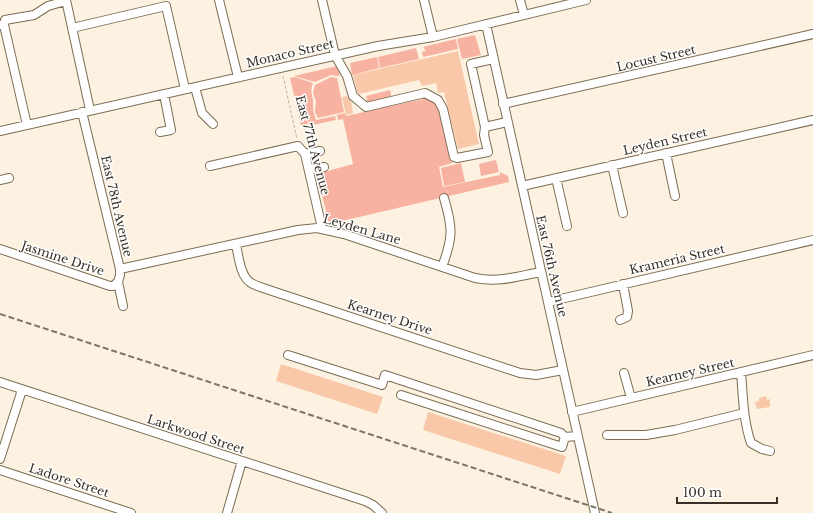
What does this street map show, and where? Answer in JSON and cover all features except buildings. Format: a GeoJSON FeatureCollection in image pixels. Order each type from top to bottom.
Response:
{"type":"FeatureCollection","features":[{"type":"Feature","properties":{"kind":"street"},"geometry":{"type":"LineString","coordinates":[[219,0],[238,77]]}},
{"type":"Feature","properties":{"kind":"street"},"geometry":{"type":"LineString","coordinates":[[322,0],[335,56],[348,76],[353,96],[366,107],[425,93],[438,100],[443,109],[454,157],[457,158],[488,152],[484,135],[485,127],[471,64],[493,59]]}},
{"type":"Feature","properties":{"kind":"street"},"geometry":{"type":"LineString","coordinates":[[424,0],[433,36]]}},
{"type":"Feature","properties":{"kind":"street"},"geometry":{"type":"LineString","coordinates":[[520,0],[524,15]]}},
{"type":"Feature","properties":{"kind":"street","name":"Monaco Street"},"geometry":{"type":"LineString","coordinates":[[0,131],[378,46],[433,36],[586,0]]}},
{"type":"Feature","properties":{"kind":"street"},"geometry":{"type":"LineString","coordinates":[[27,125],[2,25],[5,20],[34,15],[48,6],[66,1],[90,110]]}},
{"type":"Feature","properties":{"kind":"street"},"geometry":{"type":"LineString","coordinates":[[72,28],[166,6],[185,89]]}},
{"type":"Feature","properties":{"kind":"street","name":"East 76th Avenue"},"geometry":{"type":"LineString","coordinates":[[486,24],[595,513]]}},
{"type":"Feature","properties":{"kind":"street","name":"Locust Street"},"geometry":{"type":"LineString","coordinates":[[504,104],[813,34]]}},
{"type":"Feature","properties":{"kind":"street"},"geometry":{"type":"LineString","coordinates":[[195,87],[202,113],[213,124]]}},
{"type":"Feature","properties":{"kind":"street"},"geometry":{"type":"LineString","coordinates":[[160,132],[171,130],[164,94]]}},
{"type":"Feature","properties":{"kind":"street","name":"East 78th Avenue"},"geometry":{"type":"LineString","coordinates":[[82,112],[120,269],[118,282],[122,306]]}},
{"type":"Feature","properties":{"kind":"street","name":"Leyden Street"},"geometry":{"type":"LineString","coordinates":[[522,186],[813,120]]}},
{"type":"Feature","properties":{"kind":"street"},"geometry":{"type":"LineString","coordinates":[[485,127],[507,122]]}},
{"type":"Feature","properties":{"kind":"street"},"geometry":{"type":"LineString","coordinates":[[210,166],[298,146]]}},
{"type":"Feature","properties":{"kind":"street","name":"East 77th Avenue"},"geometry":{"type":"LineString","coordinates":[[298,146],[305,154],[322,228]]}},
{"type":"Feature","properties":{"kind":"street"},"geometry":{"type":"LineString","coordinates":[[305,154],[320,151]]}},
{"type":"Feature","properties":{"kind":"street"},"geometry":{"type":"LineString","coordinates":[[666,153],[675,196]]}},
{"type":"Feature","properties":{"kind":"street"},"geometry":{"type":"LineString","coordinates":[[612,165],[623,213]]}},
{"type":"Feature","properties":{"kind":"street"},"geometry":{"type":"LineString","coordinates":[[308,170],[324,167]]}},
{"type":"Feature","properties":{"kind":"street"},"geometry":{"type":"LineString","coordinates":[[0,180],[10,178]]}},
{"type":"Feature","properties":{"kind":"street"},"geometry":{"type":"LineString","coordinates":[[556,178],[567,226]]}},
{"type":"Feature","properties":{"kind":"street"},"geometry":{"type":"LineString","coordinates":[[442,266],[450,243],[452,231],[444,198]]}},
{"type":"Feature","properties":{"kind":"street","name":"Leyden Lane"},"geometry":{"type":"LineString","coordinates":[[120,269],[236,245],[298,230],[322,228],[488,281],[541,272]]}},
{"type":"Feature","properties":{"kind":"street","name":"Krameria Street"},"geometry":{"type":"LineString","coordinates":[[548,302],[813,240]]}},
{"type":"Feature","properties":{"kind":"street","name":"Kearney Drive"},"geometry":{"type":"LineString","coordinates":[[236,245],[246,278],[252,284],[520,373],[536,375],[563,370]]}},
{"type":"Feature","properties":{"kind":"street","name":"Jasmine Drive"},"geometry":{"type":"LineString","coordinates":[[0,249],[110,286],[113,286],[118,282]]}},
{"type":"Feature","properties":{"kind":"street"},"geometry":{"type":"LineString","coordinates":[[620,320],[627,317],[628,311],[623,284]]}},
{"type":"Feature","properties":{"kind":"street"},"geometry":{"type":"LineString","coordinates":[[288,355],[382,385],[385,375],[561,433],[565,438]]}},
{"type":"Feature","properties":{"kind":"street","name":"Kearney Street"},"geometry":{"type":"LineString","coordinates":[[572,412],[813,355]]}},
{"type":"Feature","properties":{"kind":"street"},"geometry":{"type":"LineString","coordinates":[[741,372],[746,430],[751,443],[762,449],[770,451]]}},
{"type":"Feature","properties":{"kind":"street"},"geometry":{"type":"LineString","coordinates":[[624,373],[631,398]]}},
{"type":"Feature","properties":{"kind":"street","name":"Larkwood Street"},"geometry":{"type":"LineString","coordinates":[[0,382],[364,501],[374,505],[382,513]]}},
{"type":"Feature","properties":{"kind":"street"},"geometry":{"type":"LineString","coordinates":[[0,458],[22,390]]}},
{"type":"Feature","properties":{"kind":"street"},"geometry":{"type":"LineString","coordinates":[[400,395],[562,447],[565,438]]}},
{"type":"Feature","properties":{"kind":"street"},"geometry":{"type":"LineString","coordinates":[[607,435],[646,434],[675,430],[744,413]]}},
{"type":"Feature","properties":{"kind":"street"},"geometry":{"type":"LineString","coordinates":[[565,438],[577,436]]}},
{"type":"Feature","properties":{"kind":"street"},"geometry":{"type":"LineString","coordinates":[[227,513],[242,461]]}},
{"type":"Feature","properties":{"kind":"street","name":"Ladore Street"},"geometry":{"type":"LineString","coordinates":[[0,470],[131,513]]}},
{"type":"Feature","properties":{"kind":"path","name":"East 77th Avenue"},"geometry":{"type":"LineString","coordinates":[[281,68],[298,146]]}},
{"type":"Feature","properties":{"kind":"shaded area"},"geometry":{"type":"Polygon","coordinates":[[[475,35],[481,55],[462,59],[457,39],[475,35]]]}},
{"type":"Feature","properties":{"kind":"shaded area"},"geometry":{"type":"Polygon","coordinates":[[[456,39],[458,49],[423,57],[422,52],[426,51],[423,47],[456,39]]]}},
{"type":"Feature","properties":{"kind":"shaded area"},"geometry":{"type":"Polygon","coordinates":[[[416,48],[419,59],[380,68],[378,57],[416,48]]]}},
{"type":"Feature","properties":{"kind":"shaded area"},"geometry":{"type":"Polygon","coordinates":[[[377,57],[379,68],[352,75],[350,63],[377,57]]]}},
{"type":"Feature","properties":{"kind":"shaded area"},"geometry":{"type":"Polygon","coordinates":[[[337,66],[340,75],[331,75],[315,82],[294,76],[337,66]]]}},
{"type":"Feature","properties":{"kind":"shaded area"},"geometry":{"type":"Polygon","coordinates":[[[295,77],[313,83],[313,110],[316,120],[335,116],[336,120],[303,127],[301,125],[290,78],[295,77]]]}},
{"type":"Feature","properties":{"kind":"shaded area"},"geometry":{"type":"Polygon","coordinates":[[[331,77],[337,78],[344,112],[318,118],[315,112],[316,101],[313,93],[315,85],[331,77]]]}},
{"type":"Feature","properties":{"kind":"shaded area"},"geometry":{"type":"Polygon","coordinates":[[[390,90],[392,99],[368,104],[366,96],[390,90]]]}},
{"type":"Feature","properties":{"kind":"shaded area"},"geometry":{"type":"Polygon","coordinates":[[[428,98],[436,102],[443,113],[452,163],[439,167],[443,187],[500,175],[500,172],[508,176],[509,182],[329,224],[317,174],[353,164],[343,119],[338,120],[337,115],[345,113],[346,116],[428,98]]]}},
{"type":"Feature","properties":{"kind":"shaded area"},"geometry":{"type":"Polygon","coordinates":[[[496,160],[499,172],[481,176],[479,164],[496,160]]]}},
{"type":"Feature","properties":{"kind":"shaded area"},"geometry":{"type":"Polygon","coordinates":[[[461,163],[465,182],[444,186],[441,168],[461,163]]]}},
{"type":"Feature","properties":{"kind":"railway"},"geometry":{"type":"LineString","coordinates":[[0,314],[612,513]]}}]}
